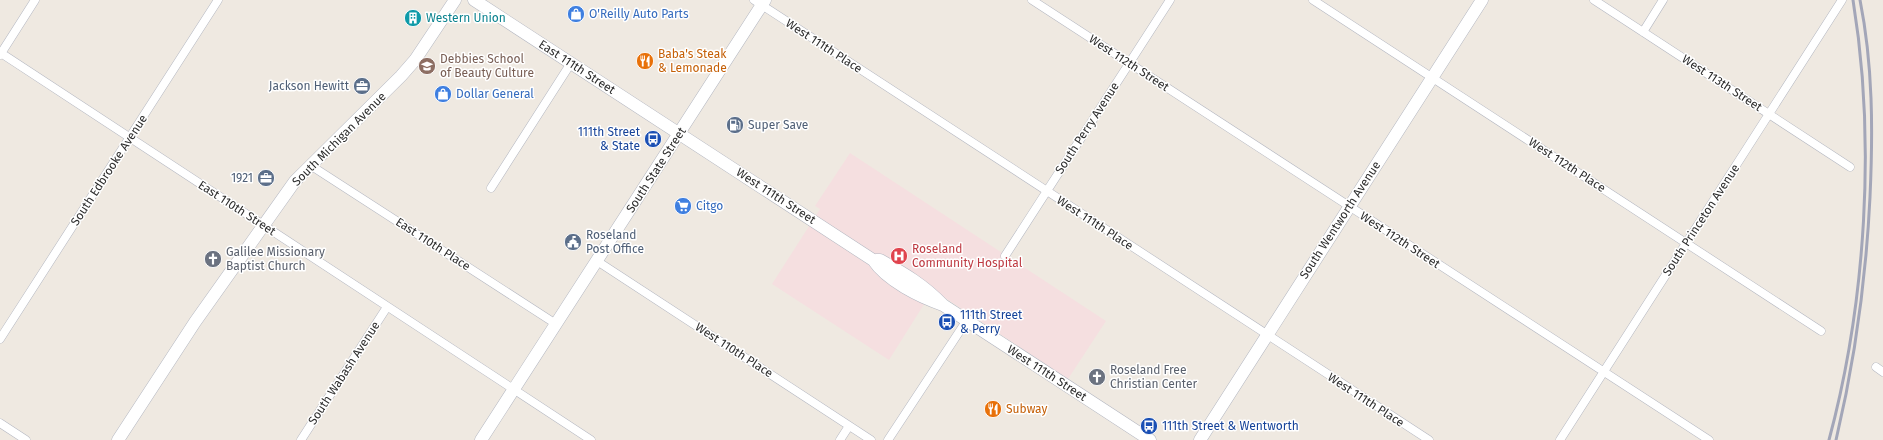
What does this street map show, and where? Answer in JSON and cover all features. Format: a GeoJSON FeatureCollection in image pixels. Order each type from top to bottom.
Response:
{"type":"FeatureCollection","features":[{"type":"Feature","properties":{"kind":"main road","name":"South Michigan Avenue"},"geometry":{"type":"LineString","coordinates":[[118,440],[194,322],[295,181],[416,60],[455,0]]}},
{"type":"Feature","properties":{"kind":"main road","name":"East 111th Street"},"geometry":{"type":"LineString","coordinates":[[474,0],[679,133]]}},
{"type":"Feature","properties":{"kind":"main road","name":"South Wentworth Avenue"},"geometry":{"type":"LineString","coordinates":[[1200,440],[1482,0]]}},
{"type":"Feature","properties":{"kind":"main road","name":"South State Street"},"geometry":{"type":"LineString","coordinates":[[481,440],[679,133],[760,2]]}},
{"type":"Feature","properties":{"kind":"main road","name":"West 111th Street"},"geometry":{"type":"LineString","coordinates":[[679,133],[874,260],[880,260],[913,279],[927,289],[944,305],[1150,440]]}},
{"type":"Feature","properties":{"kind":"street"},"geometry":{"type":"LineString","coordinates":[[1,54],[35,0]]}},
{"type":"Feature","properties":{"kind":"street","name":"South Edbrooke Avenue"},"geometry":{"type":"LineString","coordinates":[[0,339],[218,0]]}},
{"type":"Feature","properties":{"kind":"street","name":"West 112th Street"},"geometry":{"type":"LineString","coordinates":[[1032,0],[1709,440]]}},
{"type":"Feature","properties":{"kind":"street","name":"South Perry Avenue"},"geometry":{"type":"LineString","coordinates":[[1005,256],[1170,0]]}},
{"type":"Feature","properties":{"kind":"street","name":"West 112th Place"},"geometry":{"type":"LineString","coordinates":[[1313,0],[1821,331]]}},
{"type":"Feature","properties":{"kind":"street","name":"West 113th Street"},"geometry":{"type":"LineString","coordinates":[[1594,0],[1850,167]]}},
{"type":"Feature","properties":{"kind":"street"},"geometry":{"type":"LineString","coordinates":[[1643,32],[1663,0]]}},
{"type":"Feature","properties":{"kind":"street","name":"South Princeton Avenue"},"geometry":{"type":"LineString","coordinates":[[1560,440],[1842,0]]}},
{"type":"Feature","properties":{"kind":"street","name":"West 111th Place"},"geometry":{"type":"LineString","coordinates":[[760,2],[1046,192],[1429,440]]}},
{"type":"Feature","properties":{"kind":"street","name":"East 110th Street"},"geometry":{"type":"LineString","coordinates":[[1,54],[591,440]]}},
{"type":"Feature","properties":{"kind":"street"},"geometry":{"type":"LineString","coordinates":[[491,188],[571,63]]}},
{"type":"Feature","properties":{"kind":"street","name":"East 110th Place"},"geometry":{"type":"LineString","coordinates":[[310,165],[556,324]]}},
{"type":"Feature","properties":{"kind":"street","name":"West 110th Place"},"geometry":{"type":"LineString","coordinates":[[597,261],[871,440]]}},
{"type":"Feature","properties":{"kind":"street","name":"South Wabash Avenue"},"geometry":{"type":"LineString","coordinates":[[301,440],[387,307]]}},
{"type":"Feature","properties":{"kind":"street"},"geometry":{"type":"LineString","coordinates":[[888,440],[967,320]]}},
{"type":"Feature","properties":{"kind":"street"},"geometry":{"type":"LineString","coordinates":[[1876,367],[1883,372]]}},
{"type":"Feature","properties":{"kind":"street"},"geometry":{"type":"LineString","coordinates":[[0,423],[26,440]]}},
{"type":"Feature","properties":{"kind":"street"},"geometry":{"type":"LineString","coordinates":[[840,440],[849,426]]}},
{"type":"Feature","properties":{"kind":"shaded area","name":"Roseland Community Hospital"},"geometry":{"type":"Polygon","coordinates":[[[850,153],[1106,321],[1068,379],[933,290],[889,360],[772,284],[820,209],[815,206],[850,153]]]}},
{"type":"Feature","properties":{"kind":"railway"},"geometry":{"type":"LineString","coordinates":[[1829,440],[1842,387],[1852,333],[1864,221],[1864,108],[1860,53],[1853,0]]}},
{"type":"Feature","properties":{"kind":"railway"},"geometry":{"type":"LineString","coordinates":[[1836,440],[1849,380],[1859,319],[1866,258],[1870,197],[1872,148],[1870,73],[1860,0]]}},
{"type":"Feature","properties":{"kind":"place","name":"O'Reilly Auto Parts"},"geometry":{"type":"Point","coordinates":[576,14]}},
{"type":"Feature","properties":{"kind":"place","name":"Western Union"},"geometry":{"type":"Point","coordinates":[413,18]}},
{"type":"Feature","properties":{"kind":"place","name":"Baba's Steak & Lemonade"},"geometry":{"type":"Point","coordinates":[645,61]}},
{"type":"Feature","properties":{"kind":"place","name":"Debbies School of Beauty Culture"},"geometry":{"type":"Point","coordinates":[427,66]}},
{"type":"Feature","properties":{"kind":"place","name":"Jackson Hewitt"},"geometry":{"type":"Point","coordinates":[362,86]}},
{"type":"Feature","properties":{"kind":"place","name":"Dollar General"},"geometry":{"type":"Point","coordinates":[443,94]}},
{"type":"Feature","properties":{"kind":"place","name":"Super Save"},"geometry":{"type":"Point","coordinates":[735,125]}},
{"type":"Feature","properties":{"kind":"place","name":"111th Street & State"},"geometry":{"type":"Point","coordinates":[653,139]}},
{"type":"Feature","properties":{"kind":"place","name":"1921"},"geometry":{"type":"Point","coordinates":[266,178]}},
{"type":"Feature","properties":{"kind":"place","name":"Citgo"},"geometry":{"type":"Point","coordinates":[683,206]}},
{"type":"Feature","properties":{"kind":"place","name":"Roseland Post Office"},"geometry":{"type":"Point","coordinates":[573,242]}},
{"type":"Feature","properties":{"kind":"place","name":"Roseland Community Hospital"},"geometry":{"type":"Point","coordinates":[899,256]}},
{"type":"Feature","properties":{"kind":"place","name":"Galilee Missionary Baptist Church"},"geometry":{"type":"Point","coordinates":[213,259]}},
{"type":"Feature","properties":{"kind":"place","name":"111th Street & Perry"},"geometry":{"type":"Point","coordinates":[947,322]}},
{"type":"Feature","properties":{"kind":"place","name":"Roseland Free Christian Center"},"geometry":{"type":"Point","coordinates":[1097,377]}},
{"type":"Feature","properties":{"kind":"place","name":"Subway"},"geometry":{"type":"Point","coordinates":[993,409]}},
{"type":"Feature","properties":{"kind":"place","name":"111th Street & Wentworth"},"geometry":{"type":"Point","coordinates":[1149,426]}}]}
